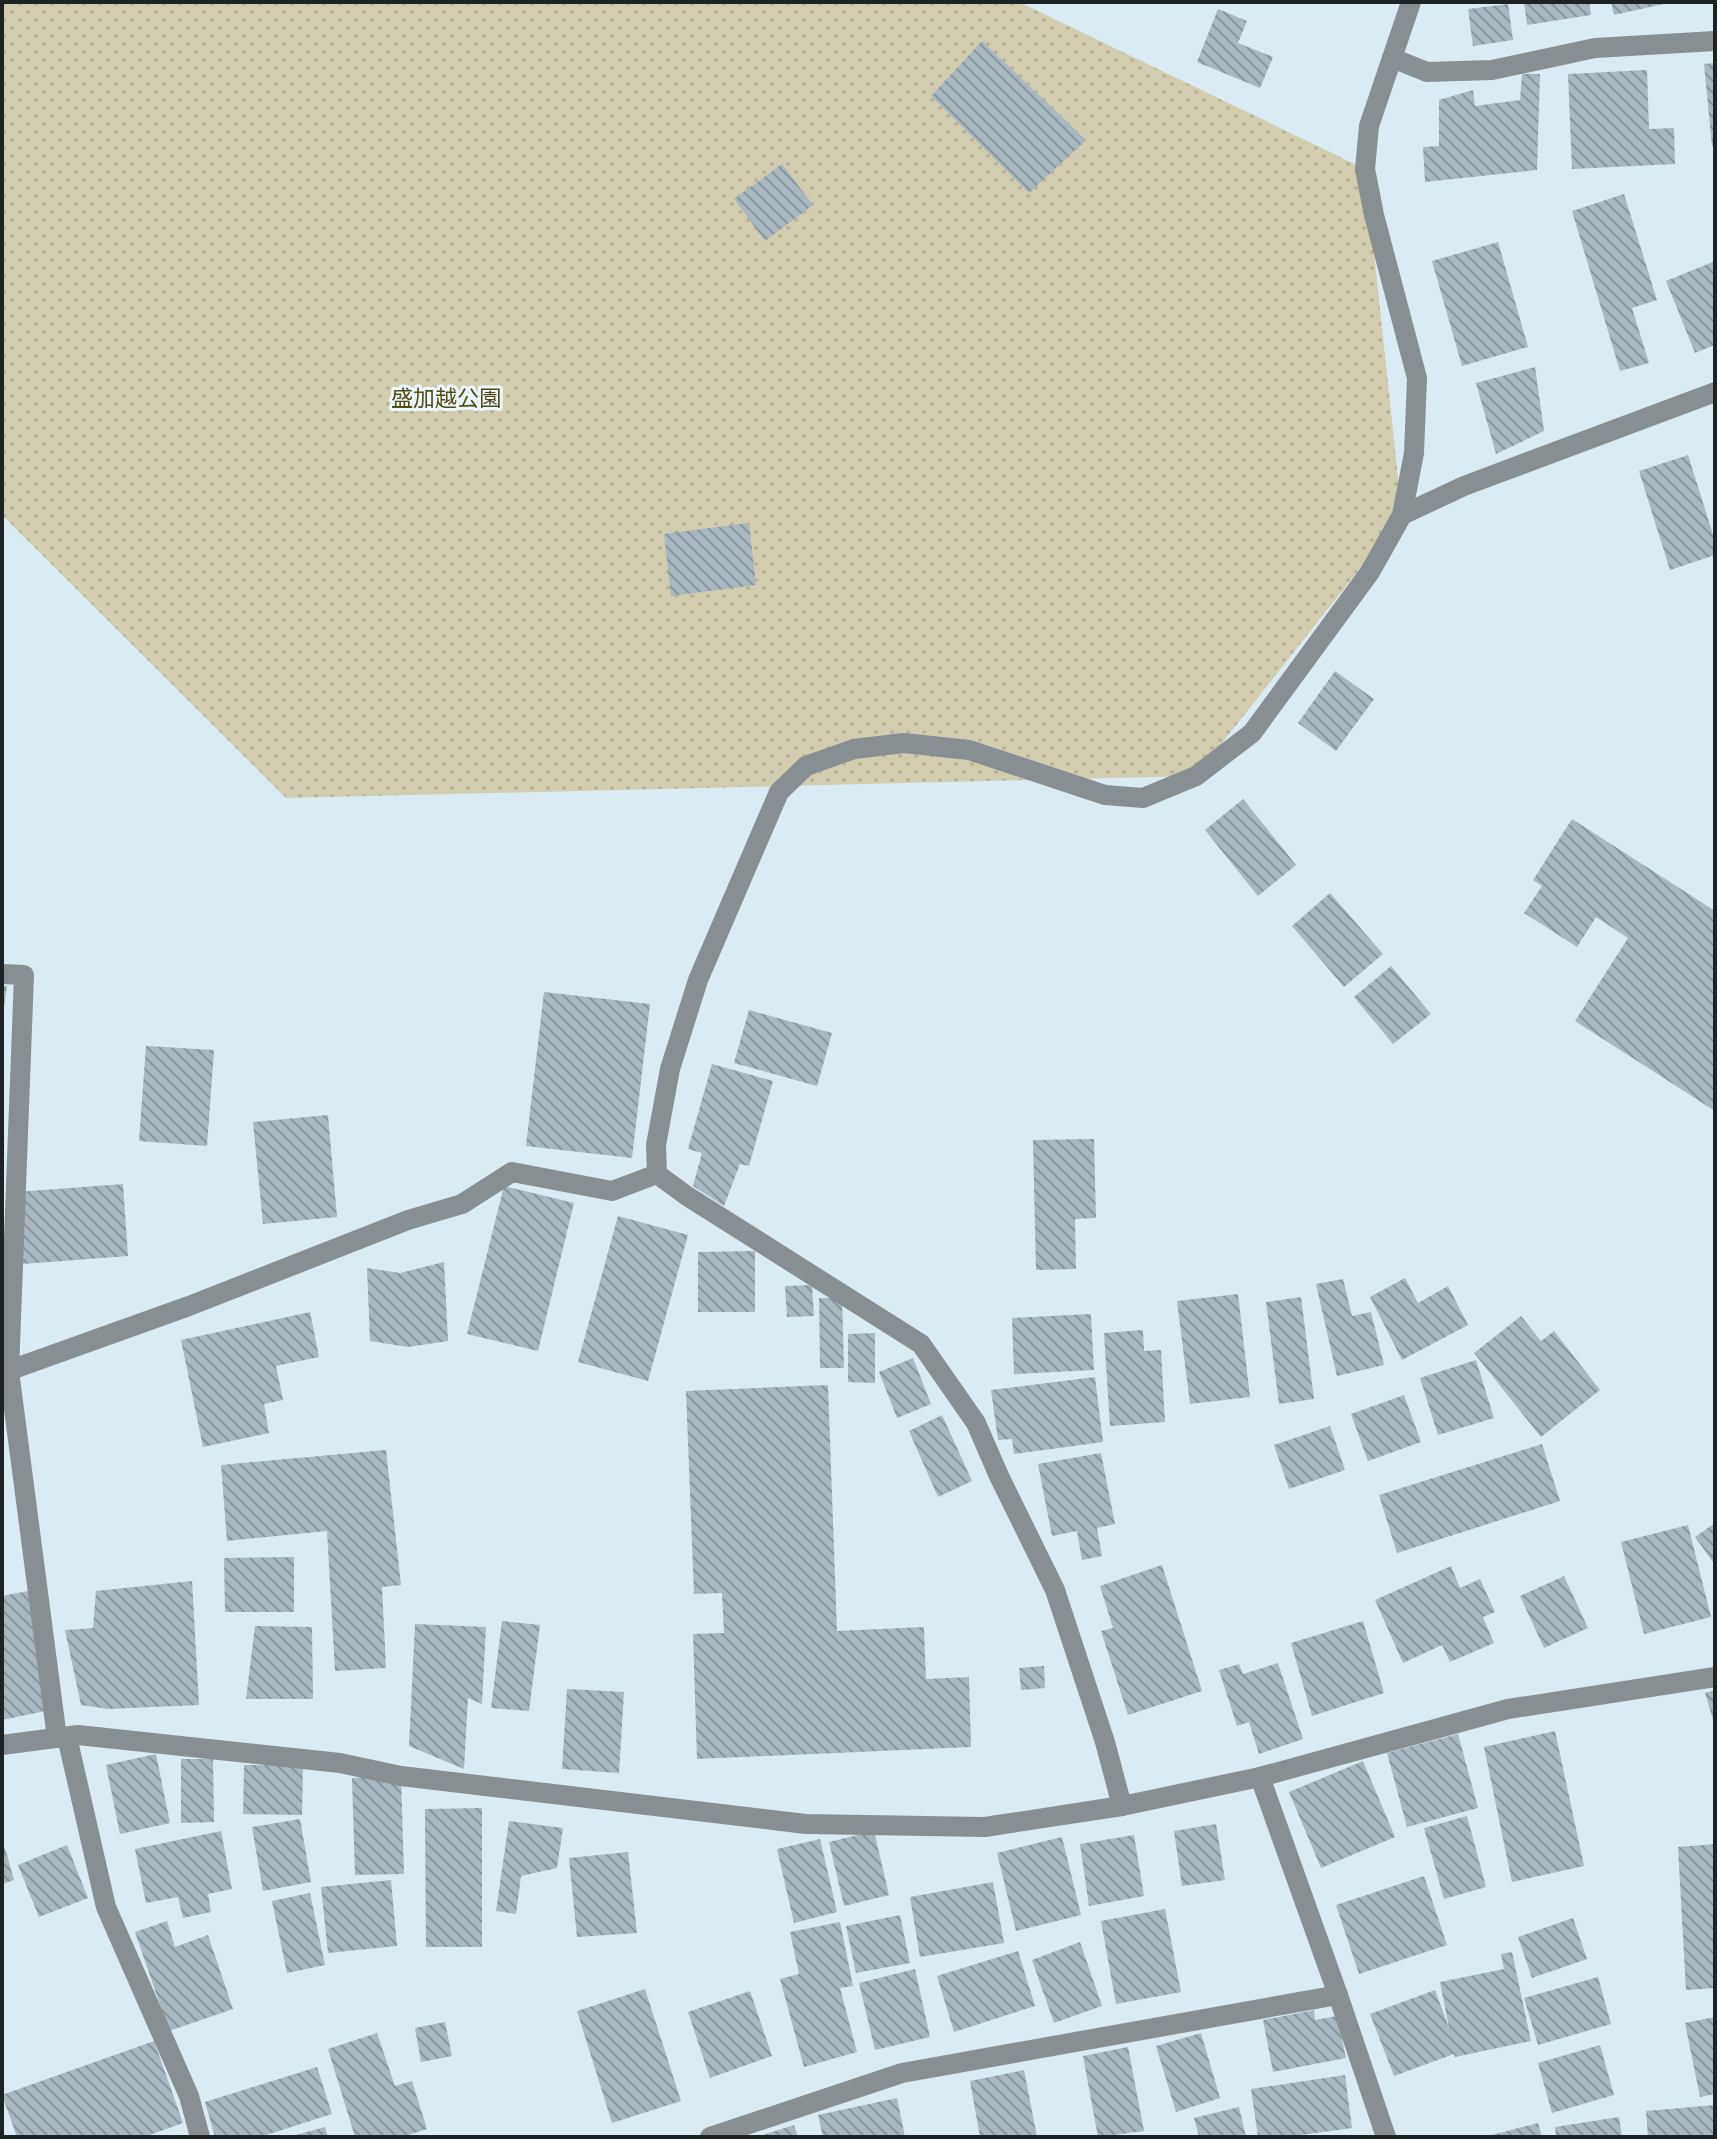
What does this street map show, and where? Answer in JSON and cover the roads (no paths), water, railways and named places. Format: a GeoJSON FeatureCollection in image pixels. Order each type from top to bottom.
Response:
{"type":"FeatureCollection","features":[{"type":"Feature","properties":{"kind":"street"},"geometry":{"type":"LineString","coordinates":[[657,1174],[656,1145],[670,1069],[698,980],[779,792],[806,766],[854,749],[904,743],[969,750],[1105,795],[1143,798],[1196,776],[1252,733],[1370,572],[1402,515],[1414,453],[1417,378],[1365,169],[1369,126],[1411,2]]}},
{"type":"Feature","properties":{"kind":"street"},"geometry":{"type":"LineString","coordinates":[[1392,58],[1427,72],[1492,70],[1595,48],[1715,41]]}},
{"type":"Feature","properties":{"kind":"street"},"geometry":{"type":"LineString","coordinates":[[1402,515],[1464,486],[1715,392]]}},
{"type":"Feature","properties":{"kind":"street"},"geometry":{"type":"LineString","coordinates":[[2,974],[24,975],[6,1372],[62,1737],[106,1907],[189,2096],[200,2137]]}},
{"type":"Feature","properties":{"kind":"street"},"geometry":{"type":"LineString","coordinates":[[6,1372],[189,1306],[408,1220],[462,1204],[512,1172],[612,1191],[657,1174]]}},
{"type":"Feature","properties":{"kind":"street"},"geometry":{"type":"LineString","coordinates":[[657,1174],[921,1344],[976,1423],[1055,1590],[1105,1742],[1122,1806]]}},
{"type":"Feature","properties":{"kind":"street"},"geometry":{"type":"LineString","coordinates":[[2,1745],[78,1735],[340,1763],[401,1776],[806,1824],[894,1828],[985,1827],[1122,1806],[1260,1777],[1508,1709],[1715,1677]]}},
{"type":"Feature","properties":{"kind":"street"},"geometry":{"type":"LineString","coordinates":[[1260,1777],[1386,2137]]}},
{"type":"Feature","properties":{"kind":"street"},"geometry":{"type":"LineString","coordinates":[[710,2137],[902,2073],[1338,1995]]}},
{"type":"Feature","properties":{"kind":"park label","name":"盛加越公園"},"geometry":{"type":"Point","coordinates":[446,399]}}]}
